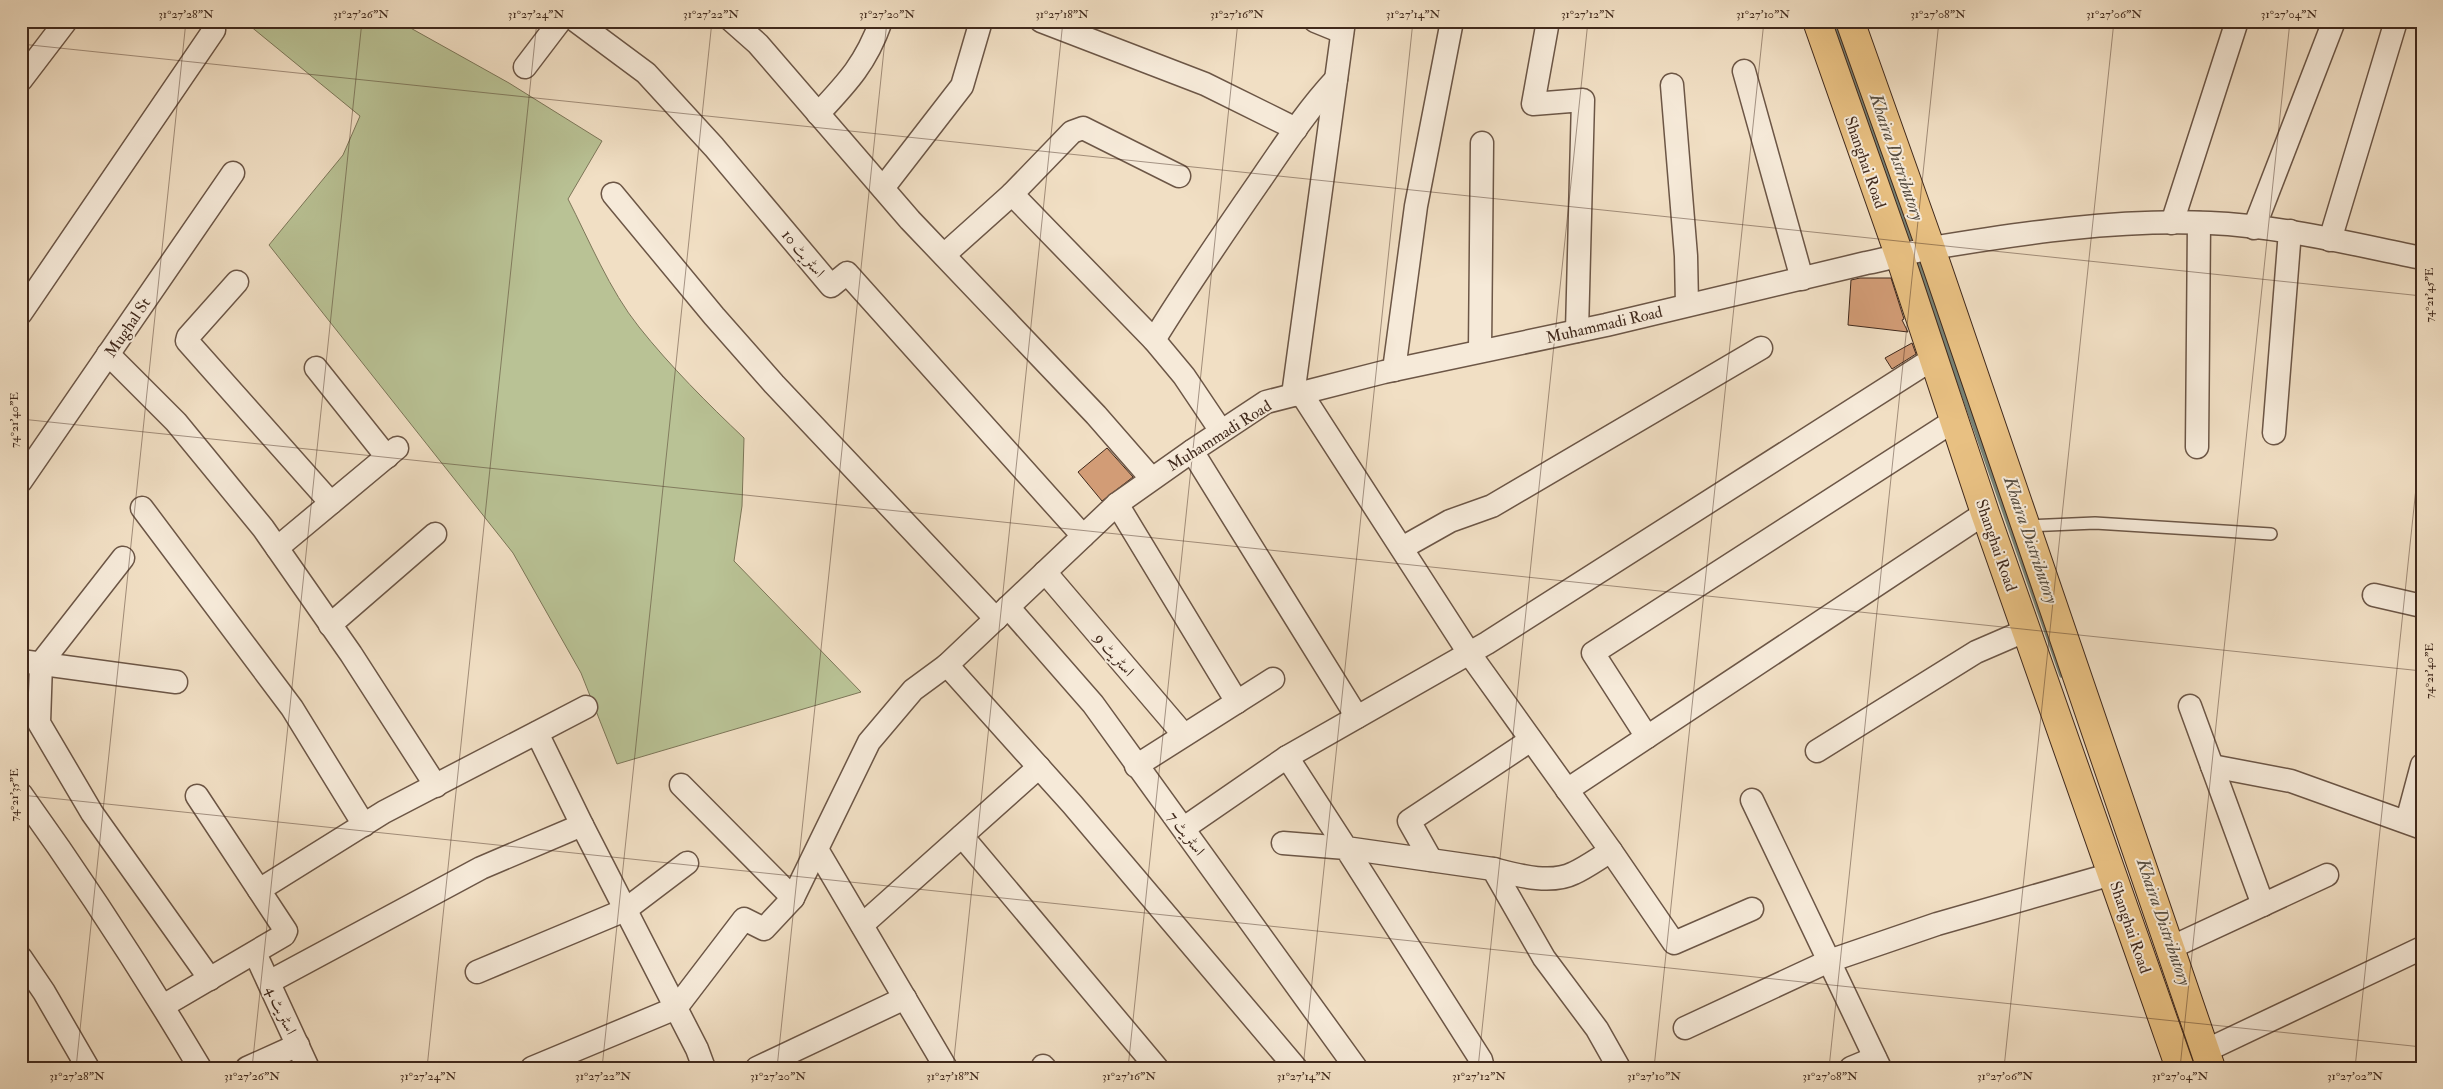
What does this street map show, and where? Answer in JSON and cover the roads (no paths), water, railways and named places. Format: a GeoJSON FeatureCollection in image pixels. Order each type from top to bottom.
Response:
{"type":"FeatureCollection","features":[{"type":"Feature","properties":{"kind":"main road","name":"Shanghai Road"},"geometry":{"type":"LineString","coordinates":[[1816,21],[1915,253],[2024,526],[2208,1059]]}},
{"type":"Feature","properties":{"kind":"main road","name":"Shanghai Road"},"geometry":{"type":"LineString","coordinates":[[1850,21],[1915,253],[1934,358],[1985,512],[2180,1068]]}},
{"type":"Feature","properties":{"kind":"street"},"geometry":{"type":"LineString","coordinates":[[525,67],[560,21]]}},
{"type":"Feature","properties":{"kind":"street","name":"اسٹریٹ 10"},"geometry":{"type":"LineString","coordinates":[[576,21],[646,73],[714,147],[831,286],[848,273],[1083,536]]}},
{"type":"Feature","properties":{"kind":"street"},"geometry":{"type":"LineString","coordinates":[[732,21],[758,44],[883,188],[1096,415],[1151,478]]}},
{"type":"Feature","properties":{"kind":"street"},"geometry":{"type":"LineString","coordinates":[[818,114],[855,74],[872,47],[881,21]]}},
{"type":"Feature","properties":{"kind":"street"},"geometry":{"type":"LineString","coordinates":[[883,188],[962,86],[981,21]]}},
{"type":"Feature","properties":{"kind":"street"},"geometry":{"type":"LineString","coordinates":[[1041,21],[1205,84],[1296,129]]}},
{"type":"Feature","properties":{"kind":"street"},"geometry":{"type":"LineString","coordinates":[[1315,21],[1343,27],[1297,394],[1402,548],[1470,653],[1674,943],[1752,909]]}},
{"type":"Feature","properties":{"kind":"street"},"geometry":{"type":"LineString","coordinates":[[1394,370],[1416,206],[1452,21]]}},
{"type":"Feature","properties":{"kind":"street"},"geometry":{"type":"LineString","coordinates":[[1548,21],[1533,104],[1582,100],[1576,331]]}},
{"type":"Feature","properties":{"kind":"street"},"geometry":{"type":"LineString","coordinates":[[2172,223],[2237,21]]}},
{"type":"Feature","properties":{"kind":"street"},"geometry":{"type":"LineString","coordinates":[[2254,228],[2334,21]]}},
{"type":"Feature","properties":{"kind":"street"},"geometry":{"type":"LineString","coordinates":[[2330,240],[2396,21]]}},
{"type":"Feature","properties":{"kind":"street"},"geometry":{"type":"LineString","coordinates":[[21,80],[55,25]]}},
{"type":"Feature","properties":{"kind":"street"},"geometry":{"type":"LineString","coordinates":[[21,313],[214,30]]}},
{"type":"Feature","properties":{"kind":"street"},"geometry":{"type":"LineString","coordinates":[[1744,71],[1802,278]]}},
{"type":"Feature","properties":{"kind":"street"},"geometry":{"type":"LineString","coordinates":[[1154,340],[1186,287],[1296,129],[1319,97],[1336,79]]}},
{"type":"Feature","properties":{"kind":"street"},"geometry":{"type":"LineString","coordinates":[[1672,85],[1686,256],[1687,306]]}},
{"type":"Feature","properties":{"kind":"street"},"geometry":{"type":"LineString","coordinates":[[944,255],[1012,194],[1072,132],[1083,128],[1178,176]]}},
{"type":"Feature","properties":{"kind":"street"},"geometry":{"type":"LineString","coordinates":[[1480,351],[1482,143]]}},
{"type":"Feature","properties":{"kind":"street","name":"Mughal St"},"geometry":{"type":"LineString","coordinates":[[21,481],[233,173]]}},
{"type":"Feature","properties":{"kind":"street","name":"اسٹریٹ 7"},"geometry":{"type":"LineString","coordinates":[[613,194],[714,316],[768,377],[1093,704],[1356,1068]]}},
{"type":"Feature","properties":{"kind":"street"},"geometry":{"type":"LineString","coordinates":[[1012,194],[1154,340],[1184,376],[1221,431]]}},
{"type":"Feature","properties":{"kind":"street"},"geometry":{"type":"LineString","coordinates":[[2196,447],[2199,223]]}},
{"type":"Feature","properties":{"kind":"street","name":"Muhammadi Road"},"geometry":{"type":"LineString","coordinates":[[676,1008],[744,920],[764,929],[793,898],[818,851],[869,742],[913,690],[947,665],[1117,504],[1151,478],[1266,402],[1394,370],[1576,331],[1915,253],[2117,224],[2199,223],[2290,231],[2422,258]]}},
{"type":"Feature","properties":{"kind":"street"},"geometry":{"type":"LineString","coordinates":[[2274,433],[2290,231]]}},
{"type":"Feature","properties":{"kind":"street"},"geometry":{"type":"LineString","coordinates":[[237,282],[187,341],[331,503]]}},
{"type":"Feature","properties":{"kind":"street"},"geometry":{"type":"LineString","coordinates":[[1402,548],[1450,521],[1492,506],[1761,348]]}},
{"type":"Feature","properties":{"kind":"street"},"geometry":{"type":"LineString","coordinates":[[108,354],[176,422],[277,548],[436,786]]}},
{"type":"Feature","properties":{"kind":"street"},"geometry":{"type":"LineString","coordinates":[[1184,828],[1287,757],[1470,653],[1934,358]]}},
{"type":"Feature","properties":{"kind":"street"},"geometry":{"type":"LineString","coordinates":[[277,548],[392,453],[316,368]]}},
{"type":"Feature","properties":{"kind":"street"},"geometry":{"type":"LineString","coordinates":[[1647,737],[1593,653],[1955,420]]}},
{"type":"Feature","properties":{"kind":"street"},"geometry":{"type":"LineString","coordinates":[[1192,450],[1357,717]]}},
{"type":"Feature","properties":{"kind":"street"},"geometry":{"type":"LineString","coordinates":[[1117,504],[1237,702]]}},
{"type":"Feature","properties":{"kind":"street"},"geometry":{"type":"LineString","coordinates":[[142,508],[292,708],[364,825]]}},
{"type":"Feature","properties":{"kind":"street"},"geometry":{"type":"LineString","coordinates":[[1567,790],[1985,512]]}},
{"type":"Feature","properties":{"kind":"street"},"geometry":{"type":"LineString","coordinates":[[330,625],[435,534]]}},
{"type":"Feature","properties":{"kind":"street"},"geometry":{"type":"LineString","coordinates":[[123,558],[31,662],[39,723],[92,812],[210,979]]}},
{"type":"Feature","properties":{"kind":"street","name":"اسٹریٹ 9"},"geometry":{"type":"LineString","coordinates":[[1045,572],[1184,735]]}},
{"type":"Feature","properties":{"kind":"street"},"geometry":{"type":"LineString","coordinates":[[2374,594],[2422,606]]}},
{"type":"Feature","properties":{"kind":"street"},"geometry":{"type":"LineString","coordinates":[[1817,751],[1976,652],[2026,630]]}},
{"type":"Feature","properties":{"kind":"street"},"geometry":{"type":"LineString","coordinates":[[31,662],[176,682]]}},
{"type":"Feature","properties":{"kind":"street"},"geometry":{"type":"LineString","coordinates":[[947,665],[1039,767],[1296,1068]]}},
{"type":"Feature","properties":{"kind":"street"},"geometry":{"type":"LineString","coordinates":[[1136,766],[1273,679]]}},
{"type":"Feature","properties":{"kind":"street"},"geometry":{"type":"LineString","coordinates":[[2190,706],[2263,905]]}},
{"type":"Feature","properties":{"kind":"street"},"geometry":{"type":"LineString","coordinates":[[259,890],[364,825],[586,707]]}},
{"type":"Feature","properties":{"kind":"street"},"geometry":{"type":"LineString","coordinates":[[537,733],[676,1008],[704,1068]]}},
{"type":"Feature","properties":{"kind":"street"},"geometry":{"type":"LineString","coordinates":[[1431,860],[1408,821],[1531,740]]}},
{"type":"Feature","properties":{"kind":"street"},"geometry":{"type":"LineString","coordinates":[[1287,757],[1481,1060],[1483,1068]]}},
{"type":"Feature","properties":{"kind":"street"},"geometry":{"type":"LineString","coordinates":[[2212,766],[2290,781],[2414,825],[2422,765]]}},
{"type":"Feature","properties":{"kind":"street"},"geometry":{"type":"LineString","coordinates":[[862,925],[1039,767]]}},
{"type":"Feature","properties":{"kind":"street"},"geometry":{"type":"LineString","coordinates":[[681,785],[793,898]]}},
{"type":"Feature","properties":{"kind":"street"},"geometry":{"type":"LineString","coordinates":[[21,794],[68,860],[163,1006],[200,1068]]}},
{"type":"Feature","properties":{"kind":"street"},"geometry":{"type":"LineString","coordinates":[[163,1006],[255,953],[284,935],[286,931],[197,796]]}},
{"type":"Feature","properties":{"kind":"street"},"geometry":{"type":"LineString","coordinates":[[1752,800],[1878,1063],[1852,1068]]}},
{"type":"Feature","properties":{"kind":"street"},"geometry":{"type":"LineString","coordinates":[[269,982],[482,868],[582,825]]}},
{"type":"Feature","properties":{"kind":"street"},"geometry":{"type":"LineString","coordinates":[[962,836],[1157,1068]]}},
{"type":"Feature","properties":{"kind":"street"},"geometry":{"type":"LineString","coordinates":[[1283,843],[1346,848],[1493,869],[1528,877],[1555,878],[1573,874],[1611,851]]}},
{"type":"Feature","properties":{"kind":"street"},"geometry":{"type":"LineString","coordinates":[[818,851],[946,1068]]}},
{"type":"Feature","properties":{"kind":"street"},"geometry":{"type":"LineString","coordinates":[[477,972],[625,910],[688,863]]}},
{"type":"Feature","properties":{"kind":"street"},"geometry":{"type":"LineString","coordinates":[[1493,869],[1544,958],[1597,1029],[1619,1068]]}},
{"type":"Feature","properties":{"kind":"street"},"geometry":{"type":"LineString","coordinates":[[1685,1028],[1829,961],[1937,924],[2112,874]]}},
{"type":"Feature","properties":{"kind":"street"},"geometry":{"type":"LineString","coordinates":[[2170,948],[2327,875]]}},
{"type":"Feature","properties":{"kind":"street"},"geometry":{"type":"LineString","coordinates":[[2208,1059],[2422,948]]}},
{"type":"Feature","properties":{"kind":"street","name":"اسٹریٹ 4"},"geometry":{"type":"LineString","coordinates":[[255,953],[308,1068]]}},
{"type":"Feature","properties":{"kind":"street"},"geometry":{"type":"LineString","coordinates":[[21,958],[44,992],[88,1068]]}},
{"type":"Feature","properties":{"kind":"street"},"geometry":{"type":"LineString","coordinates":[[757,1068],[906,998]]}},
{"type":"Feature","properties":{"kind":"street"},"geometry":{"type":"LineString","coordinates":[[532,1068],[676,1008]]}},
{"type":"Feature","properties":{"kind":"street"},"geometry":{"type":"LineString","coordinates":[[246,1068],[298,1045]]}},
{"type":"Feature","properties":{"kind":"lane"},"geometry":{"type":"LineString","coordinates":[[2024,526],[2094,523],[2271,534]]}},
{"type":"Feature","properties":{"kind":"waterway","name":"Khaira Distributory"},"geometry":{"type":"LineString","coordinates":[[1834,21],[1913,248]]}},
{"type":"Feature","properties":{"kind":"waterway","name":"Khaira Distributory"},"geometry":{"type":"LineString","coordinates":[[1916,257],[2062,675]]}}]}
